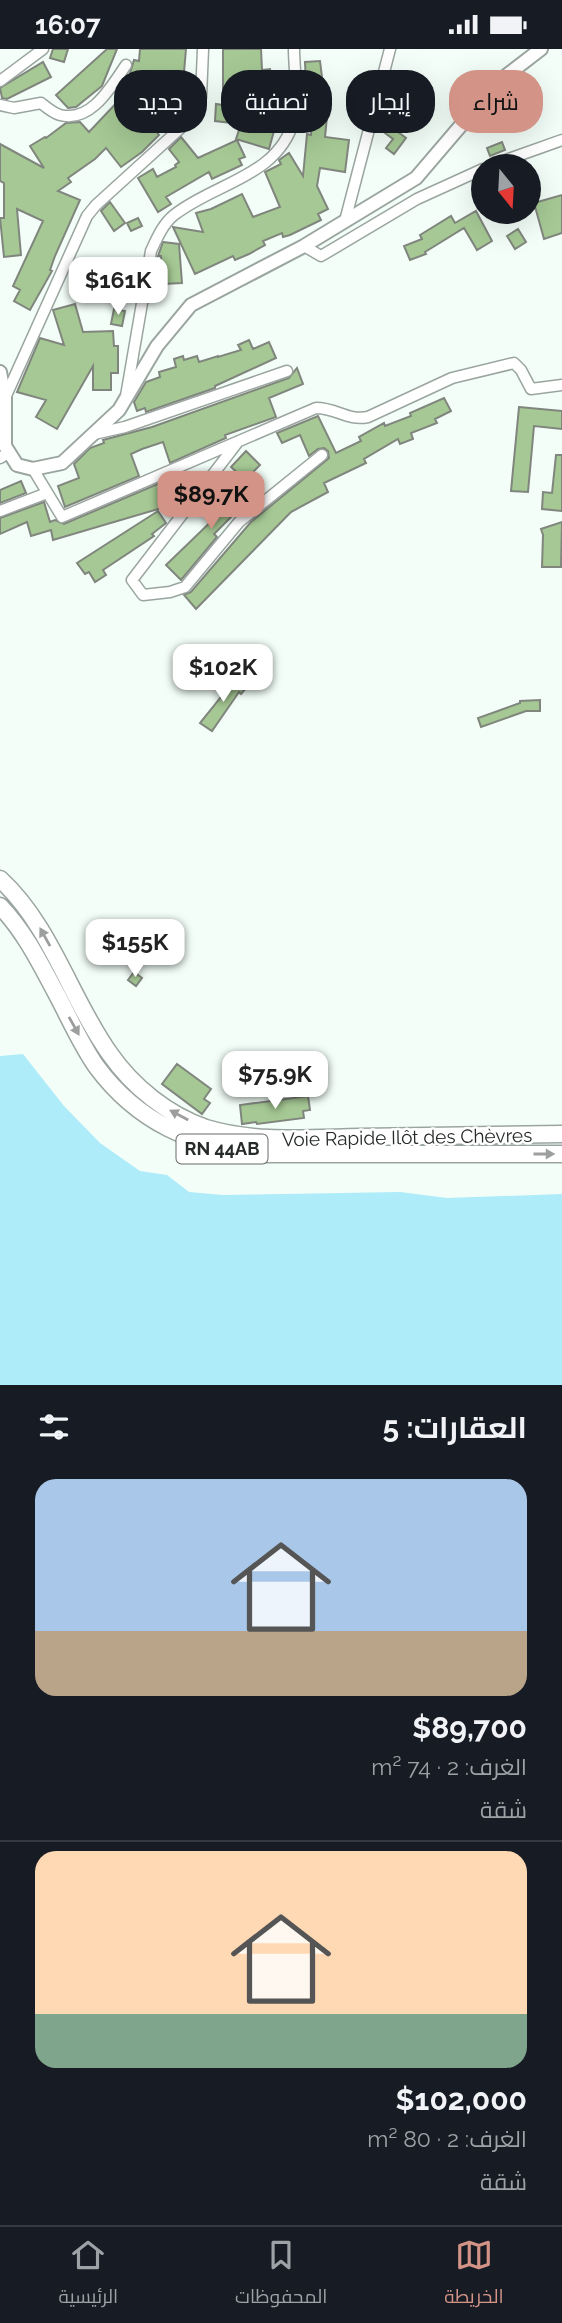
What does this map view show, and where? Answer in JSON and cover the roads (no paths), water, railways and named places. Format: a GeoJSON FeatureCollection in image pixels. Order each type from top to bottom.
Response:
{"type":"FeatureCollection","features":[{"type":"Feature","properties":{"kind":"highway","name":"Voie Rapide Ilôt des Chèvres"},"geometry":{"type":"LineString","coordinates":[[0,879],[28,910],[43,932],[110,1054],[139,1087],[189,1121],[219,1131],[274,1139],[562,1135]]}},
{"type":"Feature","properties":{"kind":"highway","name":"Voie Rapide Ilôt des Chèvres"},"geometry":{"type":"LineString","coordinates":[[0,906],[32,948],[96,1065],[127,1100],[161,1126],[194,1141],[225,1150],[260,1154],[562,1154]]}},
{"type":"Feature","properties":{"kind":"street"},"geometry":{"type":"LineString","coordinates":[[0,82],[43,49]]}},
{"type":"Feature","properties":{"kind":"street"},"geometry":{"type":"LineString","coordinates":[[5,398],[87,216],[195,115],[201,97],[203,49]]}},
{"type":"Feature","properties":{"kind":"street"},"geometry":{"type":"LineString","coordinates":[[125,400],[152,251],[161,231],[173,216],[193,203],[260,168],[286,143],[295,117],[294,49]]}},
{"type":"Feature","properties":{"kind":"street"},"geometry":{"type":"LineString","coordinates":[[345,221],[390,49]]}},
{"type":"Feature","properties":{"kind":"street"},"geometry":{"type":"LineString","coordinates":[[0,372],[5,398],[4,455],[17,465],[33,469],[62,463],[119,410],[157,346],[191,305],[304,246],[416,178],[498,82],[541,49]]}},
{"type":"Feature","properties":{"kind":"street"},"geometry":{"type":"LineString","coordinates":[[0,105],[14,108],[41,103],[58,115],[77,116],[102,100],[126,65]]}},
{"type":"Feature","properties":{"kind":"street"},"geometry":{"type":"LineString","coordinates":[[523,154],[562,140]]}},
{"type":"Feature","properties":{"kind":"street"},"geometry":{"type":"LineString","coordinates":[[304,246],[321,256],[416,199],[471,174]]}},
{"type":"Feature","properties":{"kind":"street"},"geometry":{"type":"LineString","coordinates":[[33,469],[62,517],[316,408],[328,408],[354,419],[368,417],[452,378],[514,363],[531,389],[562,385]]}},
{"type":"Feature","properties":{"kind":"street"},"geometry":{"type":"LineString","coordinates":[[94,434],[125,427],[286,371]]}},
{"type":"Feature","properties":{"kind":"street"},"geometry":{"type":"LineString","coordinates":[[237,442],[132,580],[143,595],[170,592],[185,587],[239,522],[322,455]]}},
{"type":"Feature","properties":{"kind":"street"},"geometry":{"type":"LineString","coordinates":[[0,511],[47,493]]}},
{"type":"Feature","properties":{"kind":"water"},"geometry":{"type":"Polygon","coordinates":[[[23,1054],[64,1106],[100,1143],[140,1171],[167,1175],[189,1192],[223,1195],[400,1192],[447,1198],[562,1194],[562,1385],[0,1385],[0,1056],[23,1054]]]}}]}
